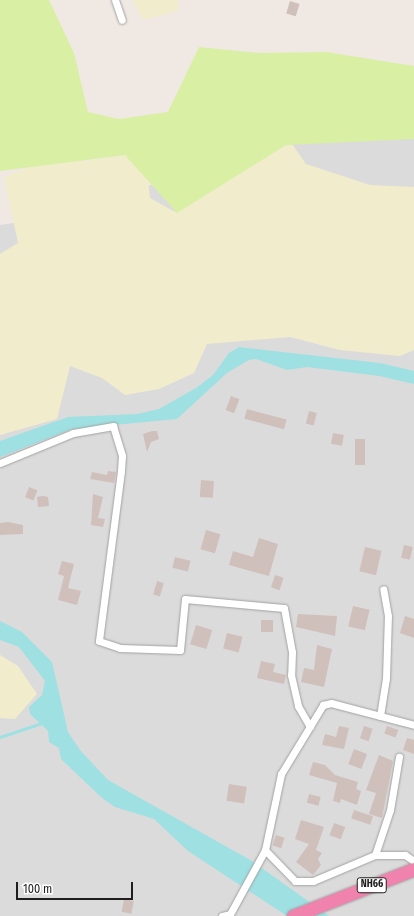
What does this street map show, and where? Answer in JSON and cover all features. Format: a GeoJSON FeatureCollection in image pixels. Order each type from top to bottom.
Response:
{"type":"FeatureCollection","features":[{"type":"Feature","properties":{"kind":"highway","name":"NH66"},"geometry":{"type":"LineString","coordinates":[[294,916],[414,869]]}},
{"type":"Feature","properties":{"kind":"street"},"geometry":{"type":"LineString","coordinates":[[115,0],[122,20]]}},
{"type":"Feature","properties":{"kind":"street"},"geometry":{"type":"LineString","coordinates":[[0,463],[72,433],[113,426],[122,456],[99,641],[120,648],[180,650],[186,599],[284,608],[292,652],[291,675],[298,706],[310,727]]}},
{"type":"Feature","properties":{"kind":"street"},"geometry":{"type":"LineString","coordinates":[[380,716],[386,678],[388,616],[383,589]]}},
{"type":"Feature","properties":{"kind":"street"},"geometry":{"type":"LineString","coordinates":[[222,916],[230,914],[265,850],[281,774],[323,706],[331,703],[380,716],[413,722]]}},
{"type":"Feature","properties":{"kind":"street"},"geometry":{"type":"LineString","coordinates":[[375,855],[390,810],[400,757]]}},
{"type":"Feature","properties":{"kind":"street"},"geometry":{"type":"LineString","coordinates":[[265,850],[295,881],[313,881],[375,855],[405,855],[414,861]]}},
{"type":"Feature","properties":{"kind":"shaded area"},"geometry":{"type":"Polygon","coordinates":[[[133,0],[178,0],[178,11],[143,20],[133,0]]]}},
{"type":"Feature","properties":{"kind":"shaded area"},"geometry":{"type":"Polygon","coordinates":[[[276,120],[414,121],[414,916],[0,916],[0,225],[104,209],[276,120]]]}},
{"type":"Feature","properties":{"kind":"shaded area"},"geometry":{"type":"Polygon","coordinates":[[[292,144],[306,164],[370,185],[414,187],[414,350],[400,356],[340,350],[290,337],[207,344],[194,373],[159,389],[125,395],[102,378],[70,366],[57,419],[0,435],[0,254],[18,243],[4,177],[50,160],[87,161],[125,155],[146,163],[150,198],[177,213],[187,188],[224,159],[292,144]]]}},
{"type":"Feature","properties":{"kind":"shaded area"},"geometry":{"type":"Polygon","coordinates":[[[0,655],[18,666],[37,694],[15,719],[0,718],[0,655]]]}},
{"type":"Feature","properties":{"kind":"green space"},"geometry":{"type":"Polygon","coordinates":[[[0,0],[49,0],[74,53],[88,112],[119,119],[168,112],[199,47],[259,53],[326,52],[414,66],[414,139],[286,145],[177,213],[125,155],[0,171],[0,0]]]}},
{"type":"Feature","properties":{"kind":"water"},"geometry":{"type":"Polygon","coordinates":[[[239,347],[380,363],[414,371],[414,384],[379,376],[307,367],[287,370],[256,359],[249,360],[227,373],[177,419],[72,429],[0,457],[0,441],[68,417],[137,414],[159,409],[196,388],[213,375],[229,353],[239,347]]]}},
{"type":"Feature","properties":{"kind":"water"},"geometry":{"type":"Polygon","coordinates":[[[0,621],[22,632],[52,662],[68,732],[80,750],[108,780],[252,861],[329,916],[287,916],[188,851],[154,819],[115,807],[102,798],[61,759],[59,748],[49,742],[48,731],[30,714],[29,707],[42,695],[45,681],[19,647],[0,640],[0,621]]]}},
{"type":"Feature","properties":{"kind":"building"},"geometry":{"type":"Polygon","coordinates":[[[290,1],[300,4],[296,16],[286,13],[290,1]]]}},
{"type":"Feature","properties":{"kind":"building"},"geometry":{"type":"Polygon","coordinates":[[[231,396],[239,399],[234,413],[226,410],[231,396]]]}},
{"type":"Feature","properties":{"kind":"building"},"geometry":{"type":"Polygon","coordinates":[[[247,409],[287,420],[284,429],[244,419],[247,409]]]}},
{"type":"Feature","properties":{"kind":"building"},"geometry":{"type":"Polygon","coordinates":[[[309,411],[317,413],[314,426],[306,424],[309,411]]]}},
{"type":"Feature","properties":{"kind":"building"},"geometry":{"type":"Polygon","coordinates":[[[157,431],[159,439],[151,442],[147,452],[143,434],[157,431]]]}},
{"type":"Feature","properties":{"kind":"building"},"geometry":{"type":"Polygon","coordinates":[[[333,433],[344,435],[342,446],[331,444],[333,433]]]}},
{"type":"Feature","properties":{"kind":"building"},"geometry":{"type":"Polygon","coordinates":[[[355,439],[365,439],[365,465],[355,465],[355,439]]]}},
{"type":"Feature","properties":{"kind":"building"},"geometry":{"type":"Polygon","coordinates":[[[108,471],[116,472],[114,483],[90,479],[92,472],[107,475],[108,471]]]}},
{"type":"Feature","properties":{"kind":"building"},"geometry":{"type":"Polygon","coordinates":[[[201,480],[214,481],[213,498],[200,497],[201,480]]]}},
{"type":"Feature","properties":{"kind":"building"},"geometry":{"type":"Polygon","coordinates":[[[29,487],[37,490],[33,500],[25,497],[29,487]]]}},
{"type":"Feature","properties":{"kind":"building"},"geometry":{"type":"Polygon","coordinates":[[[93,494],[103,497],[98,518],[105,519],[103,527],[91,525],[93,494]]]}},
{"type":"Feature","properties":{"kind":"building"},"geometry":{"type":"Polygon","coordinates":[[[37,497],[48,497],[49,506],[38,507],[37,497]]]}},
{"type":"Feature","properties":{"kind":"building"},"geometry":{"type":"Polygon","coordinates":[[[8,522],[23,525],[23,534],[0,535],[0,523],[8,522]]]}},
{"type":"Feature","properties":{"kind":"building"},"geometry":{"type":"Polygon","coordinates":[[[206,530],[220,534],[215,553],[200,549],[206,530]]]}},
{"type":"Feature","properties":{"kind":"building"},"geometry":{"type":"Polygon","coordinates":[[[259,538],[278,544],[269,576],[229,565],[233,551],[253,557],[259,538]]]}},
{"type":"Feature","properties":{"kind":"building"},"geometry":{"type":"Polygon","coordinates":[[[404,545],[413,547],[410,560],[401,558],[404,545]]]}},
{"type":"Feature","properties":{"kind":"building"},"geometry":{"type":"Polygon","coordinates":[[[365,547],[382,551],[376,575],[359,571],[365,547]]]}},
{"type":"Feature","properties":{"kind":"building"},"geometry":{"type":"Polygon","coordinates":[[[175,557],[191,561],[188,572],[172,568],[175,557]]]}},
{"type":"Feature","properties":{"kind":"building"},"geometry":{"type":"Polygon","coordinates":[[[62,561],[74,564],[68,588],[81,591],[77,605],[58,600],[64,576],[58,574],[62,561]]]}},
{"type":"Feature","properties":{"kind":"building"},"geometry":{"type":"Polygon","coordinates":[[[275,575],[284,578],[280,590],[271,587],[275,575]]]}},
{"type":"Feature","properties":{"kind":"building"},"geometry":{"type":"Polygon","coordinates":[[[157,581],[164,583],[160,596],[153,594],[157,581]]]}},
{"type":"Feature","properties":{"kind":"building"},"geometry":{"type":"Polygon","coordinates":[[[353,606],[370,610],[365,630],[348,626],[353,606]]]}},
{"type":"Feature","properties":{"kind":"building"},"geometry":{"type":"Polygon","coordinates":[[[298,614],[337,616],[335,636],[296,627],[298,614]]]}},
{"type":"Feature","properties":{"kind":"building"},"geometry":{"type":"Polygon","coordinates":[[[405,616],[414,619],[414,638],[400,633],[405,616]]]}},
{"type":"Feature","properties":{"kind":"building"},"geometry":{"type":"Polygon","coordinates":[[[261,620],[273,620],[273,632],[261,632],[261,620]]]}},
{"type":"Feature","properties":{"kind":"building"},"geometry":{"type":"Polygon","coordinates":[[[196,625],[212,630],[206,649],[190,644],[196,625]]]}},
{"type":"Feature","properties":{"kind":"building"},"geometry":{"type":"Polygon","coordinates":[[[227,633],[243,637],[239,652],[223,649],[227,633]]]}},
{"type":"Feature","properties":{"kind":"building"},"geometry":{"type":"Polygon","coordinates":[[[317,645],[332,649],[324,687],[301,682],[304,668],[314,670],[317,645]]]}},
{"type":"Feature","properties":{"kind":"building"},"geometry":{"type":"Polygon","coordinates":[[[261,661],[275,664],[273,672],[286,675],[284,684],[257,678],[261,661]]]}},
{"type":"Feature","properties":{"kind":"building"},"geometry":{"type":"Polygon","coordinates":[[[339,726],[349,728],[344,749],[322,745],[325,734],[336,737],[339,726]]]}},
{"type":"Feature","properties":{"kind":"building"},"geometry":{"type":"Polygon","coordinates":[[[364,726],[373,729],[369,741],[360,738],[364,726]]]}},
{"type":"Feature","properties":{"kind":"building"},"geometry":{"type":"Polygon","coordinates":[[[387,726],[398,730],[396,738],[384,734],[387,726]]]}},
{"type":"Feature","properties":{"kind":"building"},"geometry":{"type":"Polygon","coordinates":[[[407,738],[414,740],[414,754],[403,750],[407,738]]]}},
{"type":"Feature","properties":{"kind":"building"},"geometry":{"type":"Polygon","coordinates":[[[354,749],[367,754],[361,769],[348,764],[354,749]]]}},
{"type":"Feature","properties":{"kind":"building"},"geometry":{"type":"Polygon","coordinates":[[[379,755],[393,761],[382,818],[369,814],[376,793],[366,790],[379,755]]]}},
{"type":"Feature","properties":{"kind":"building"},"geometry":{"type":"Polygon","coordinates":[[[313,762],[325,765],[335,775],[358,782],[356,789],[361,791],[357,805],[341,799],[340,803],[333,801],[337,783],[309,775],[313,762]]]}},
{"type":"Feature","properties":{"kind":"building"},"geometry":{"type":"Polygon","coordinates":[[[229,784],[247,787],[244,804],[226,801],[229,784]]]}},
{"type":"Feature","properties":{"kind":"building"},"geometry":{"type":"Polygon","coordinates":[[[309,794],[321,797],[318,806],[307,803],[309,794]]]}},
{"type":"Feature","properties":{"kind":"building"},"geometry":{"type":"Polygon","coordinates":[[[354,810],[373,816],[370,825],[351,819],[354,810]]]}},
{"type":"Feature","properties":{"kind":"building"},"geometry":{"type":"Polygon","coordinates":[[[301,820],[324,827],[316,850],[322,853],[318,859],[321,865],[313,875],[296,862],[309,844],[295,839],[301,820]]]}},
{"type":"Feature","properties":{"kind":"building"},"geometry":{"type":"Polygon","coordinates":[[[334,823],[345,827],[341,839],[330,835],[334,823]]]}},
{"type":"Feature","properties":{"kind":"building"},"geometry":{"type":"Polygon","coordinates":[[[276,835],[285,838],[281,848],[273,845],[276,835]]]}},
{"type":"Feature","properties":{"kind":"building"},"geometry":{"type":"Polygon","coordinates":[[[124,899],[134,901],[131,914],[122,912],[124,899]]]}},
{"type":"Feature","properties":{"kind":"waterway"},"geometry":{"type":"LineString","coordinates":[[0,737],[45,722]]}}]}
